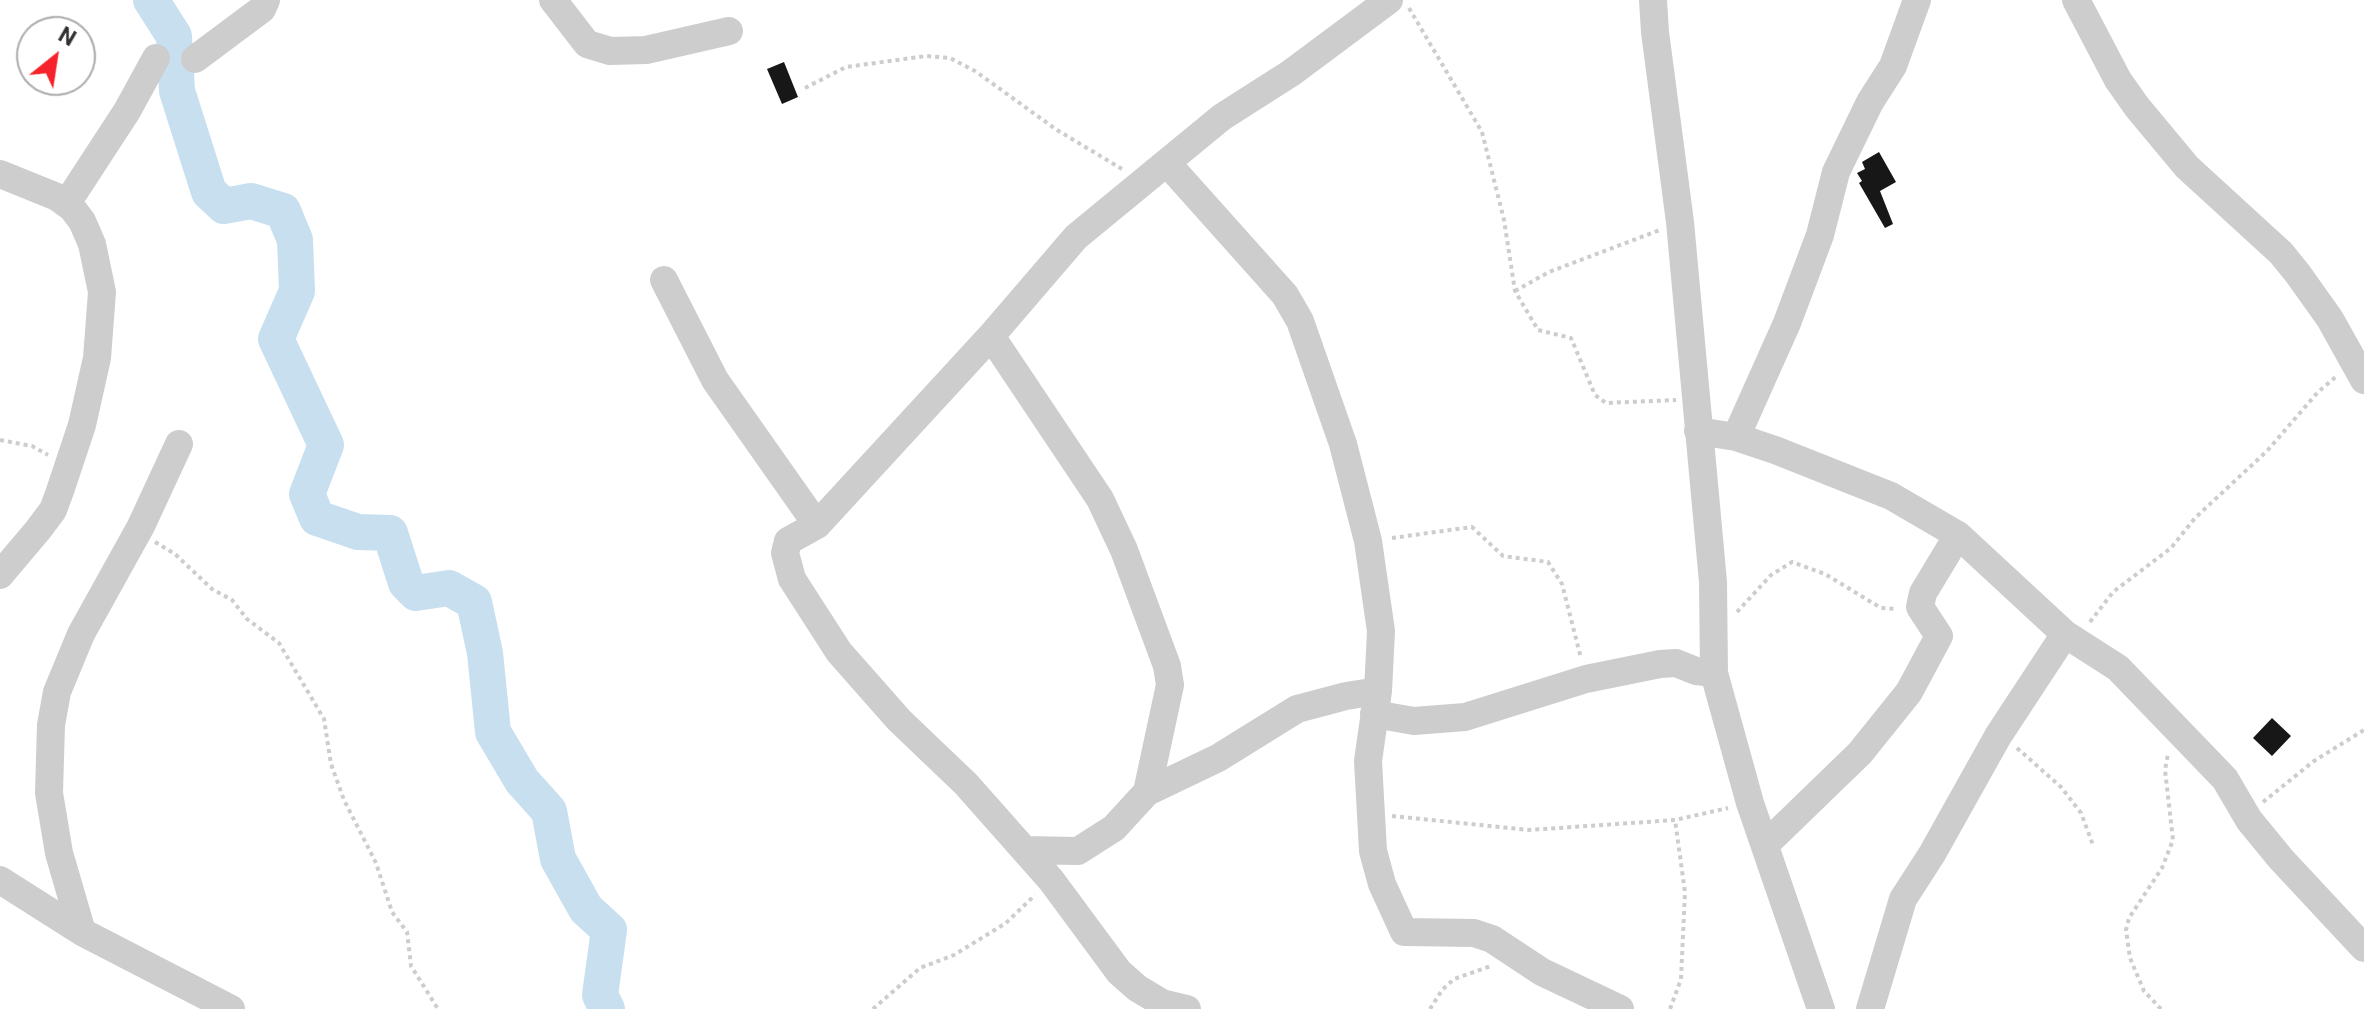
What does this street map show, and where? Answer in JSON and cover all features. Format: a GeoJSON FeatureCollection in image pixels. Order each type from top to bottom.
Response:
{"type":"FeatureCollection","features":[{"type":"Feature","properties":{"kind":"street"},"geometry":{"type":"LineString","coordinates":[[195,59],[262,9],[266,0]]}},
{"type":"Feature","properties":{"kind":"street"},"geometry":{"type":"LineString","coordinates":[[553,0],[587,44],[610,51],[646,50],[729,31]]}},
{"type":"Feature","properties":{"kind":"street"},"geometry":{"type":"LineString","coordinates":[[1187,1009],[1162,1003],[1137,988],[1119,972],[1025,850],[966,784],[899,720],[839,652],[811,613],[792,579],[785,553],[788,541],[817,525],[991,336],[1076,237],[1222,117],[1291,73],[1389,0]]}},
{"type":"Feature","properties":{"kind":"street"},"geometry":{"type":"LineString","coordinates":[[1653,0],[1680,222],[1713,582],[1714,673],[1750,803],[1821,1009]]}},
{"type":"Feature","properties":{"kind":"street"},"geometry":{"type":"LineString","coordinates":[[1736,437],[1787,323],[1820,235],[1836,172],[1870,102],[1893,66],[1917,0]]}},
{"type":"Feature","properties":{"kind":"street"},"geometry":{"type":"LineString","coordinates":[[2076,0],[2118,80],[2137,107],[2187,167],[2281,253],[2361,365]]}},
{"type":"Feature","properties":{"kind":"street"},"geometry":{"type":"LineString","coordinates":[[67,203],[127,111],[156,58]]}},
{"type":"Feature","properties":{"kind":"street"},"geometry":{"type":"LineString","coordinates":[[1167,163],[1285,295],[1300,321],[1343,444],[1368,541],[1381,631],[1368,761],[1373,851],[1404,932],[1474,933],[1492,939],[1542,972],[1620,1009]]}},
{"type":"Feature","properties":{"kind":"street"},"geometry":{"type":"LineString","coordinates":[[0,174],[67,203],[82,221],[92,244],[102,292],[97,358],[82,425],[53,510],[0,575]]}},
{"type":"Feature","properties":{"kind":"street"},"geometry":{"type":"LineString","coordinates":[[664,280],[715,380],[817,525]]}},
{"type":"Feature","properties":{"kind":"street"},"geometry":{"type":"LineString","coordinates":[[991,336],[1100,499],[1124,550],[1167,666],[1170,685],[1147,792]]}},
{"type":"Feature","properties":{"kind":"street"},"geometry":{"type":"LineString","coordinates":[[1698,431],[1736,437],[1775,450],[1891,496],[1958,535],[2072,637],[2118,668],[2225,779],[2249,820],[2281,859],[2364,948]]}},
{"type":"Feature","properties":{"kind":"street"},"geometry":{"type":"LineString","coordinates":[[82,932],[59,853],[49,793],[51,725],[57,692],[68,662],[141,526],[179,444]]}},
{"type":"Feature","properties":{"kind":"street"},"geometry":{"type":"LineString","coordinates":[[1765,845],[1860,753],[1909,692],[1939,636],[1920,607],[1923,593],[1958,535]]}},
{"type":"Feature","properties":{"kind":"street"},"geometry":{"type":"LineString","coordinates":[[1870,1009],[1903,899],[1998,736],[2072,637]]}},
{"type":"Feature","properties":{"kind":"street"},"geometry":{"type":"LineString","coordinates":[[1025,850],[1078,851],[1114,828],[1147,792],[1218,758],[1297,709],[1346,696],[1376,702],[1414,721],[1465,717],[1586,679],[1660,664],[1676,663],[1696,671],[1714,673]]}},
{"type":"Feature","properties":{"kind":"street"},"geometry":{"type":"LineString","coordinates":[[0,880],[82,932],[231,1009]]}},
{"type":"Feature","properties":{"kind":"path"},"geometry":{"type":"LineString","coordinates":[[1402,0],[1417,18],[1482,132],[1504,220],[1515,291],[1538,330],[1571,338],[1595,395],[1606,403],[1695,400]]}},
{"type":"Feature","properties":{"kind":"path"},"geometry":{"type":"LineString","coordinates":[[805,88],[846,67],[926,56],[950,58],[975,71],[1057,130],[1144,182]]}},
{"type":"Feature","properties":{"kind":"path"},"geometry":{"type":"LineString","coordinates":[[1515,291],[1549,272],[1680,222]]}},
{"type":"Feature","properties":{"kind":"path"},"geometry":{"type":"LineString","coordinates":[[2072,637],[2113,592],[2171,548],[2195,518],[2267,451],[2318,392],[2361,365]]}},
{"type":"Feature","properties":{"kind":"path"},"geometry":{"type":"LineString","coordinates":[[0,440],[32,446],[68,465]]}},
{"type":"Feature","properties":{"kind":"path"},"geometry":{"type":"LineString","coordinates":[[141,526],[144,536],[175,554],[212,589],[232,600],[247,619],[279,643],[324,719],[331,764],[344,800],[376,863],[392,912],[407,932],[411,966],[438,1009]]}},
{"type":"Feature","properties":{"kind":"path"},"geometry":{"type":"LineString","coordinates":[[1368,541],[1472,527],[1503,556],[1548,562],[1562,584],[1586,679]]}},
{"type":"Feature","properties":{"kind":"path"},"geometry":{"type":"LineString","coordinates":[[1713,638],[1771,575],[1792,562],[1825,574],[1881,608],[1899,610],[1920,607]]}},
{"type":"Feature","properties":{"kind":"path"},"geometry":{"type":"LineString","coordinates":[[2161,1009],[2144,991],[2139,980],[2130,958],[2126,930],[2129,918],[2162,868],[2173,840],[2165,770],[2173,724]]}},
{"type":"Feature","properties":{"kind":"path"},"geometry":{"type":"LineString","coordinates":[[2249,820],[2256,807],[2314,761],[2364,730]]}},
{"type":"Feature","properties":{"kind":"path"},"geometry":{"type":"LineString","coordinates":[[1998,736],[2061,787],[2081,813],[2093,845]]}},
{"type":"Feature","properties":{"kind":"path"},"geometry":{"type":"LineString","coordinates":[[1369,813],[1529,830],[1675,820],[1750,803]]}},
{"type":"Feature","properties":{"kind":"path"},"geometry":{"type":"LineString","coordinates":[[1670,1009],[1681,979],[1685,892],[1675,820]]}},
{"type":"Feature","properties":{"kind":"path"},"geometry":{"type":"LineString","coordinates":[[873,1009],[920,968],[954,955],[1006,923],[1051,880]]}},
{"type":"Feature","properties":{"kind":"path"},"geometry":{"type":"LineString","coordinates":[[1430,1009],[1442,990],[1454,979],[1519,956]]}},
{"type":"Feature","properties":{"kind":"building"},"geometry":{"type":"Polygon","coordinates":[[[784,62],[798,97],[782,104],[767,69],[784,62]]]}},
{"type":"Feature","properties":{"kind":"building"},"geometry":{"type":"Polygon","coordinates":[[[1879,152],[1896,182],[1880,191],[1893,224],[1885,228],[1859,183],[1862,181],[1857,173],[1865,169],[1862,162],[1879,152]]]}},
{"type":"Feature","properties":{"kind":"building"},"geometry":{"type":"Polygon","coordinates":[[[2272,718],[2291,736],[2272,756],[2253,738],[2272,718]]]}},
{"type":"Feature","properties":{"kind":"waterway"},"geometry":{"type":"LineString","coordinates":[[151,0],[174,36],[177,91],[209,192],[224,206],[251,201],[283,211],[295,240],[297,291],[276,339],[326,445],[307,494],[317,518],[358,532],[390,533],[406,583],[416,593],[449,588],[474,602],[485,653],[493,732],[522,781],[549,811],[558,859],[586,909],[609,930],[600,995],[607,1009]]}}]}
